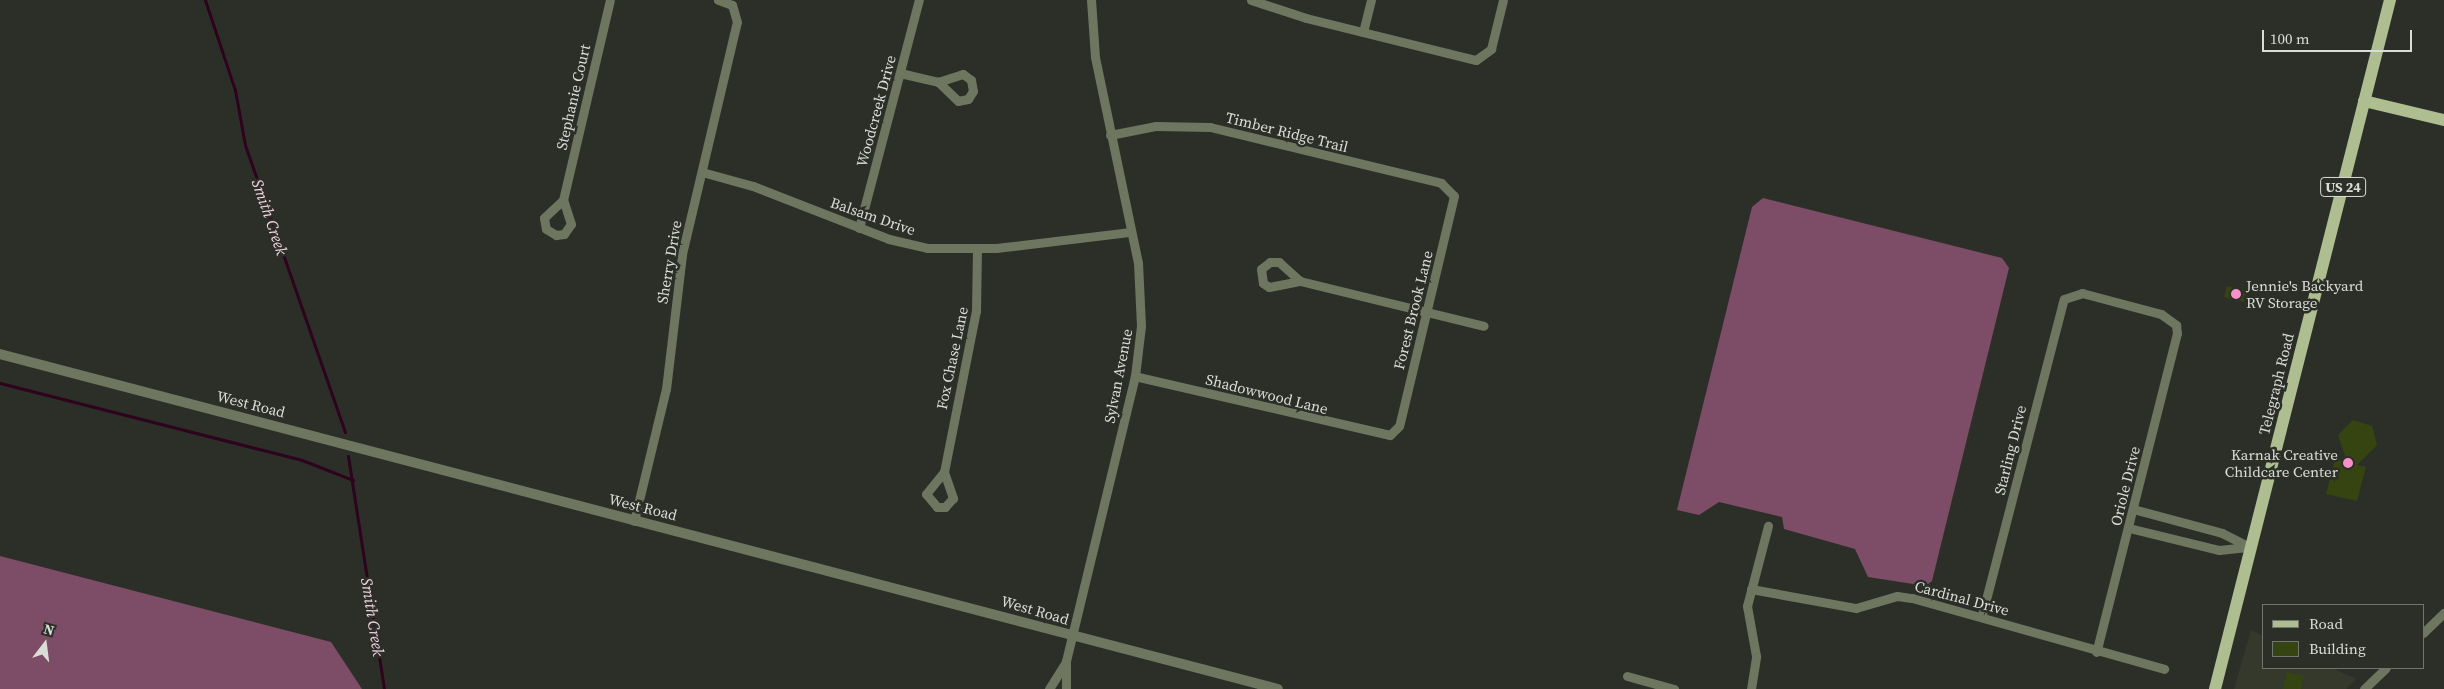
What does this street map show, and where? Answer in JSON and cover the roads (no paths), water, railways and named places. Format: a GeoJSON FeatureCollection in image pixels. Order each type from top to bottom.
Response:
{"type":"FeatureCollection","features":[{"type":"Feature","properties":{"kind":"main road","name":"Telegraph Road"},"geometry":{"type":"LineString","coordinates":[[2215,689],[2390,0]]}},
{"type":"Feature","properties":{"kind":"main road"},"geometry":{"type":"LineString","coordinates":[[2364,101],[2444,120]]}},
{"type":"Feature","properties":{"kind":"street","name":"Stephanie Court"},"geometry":{"type":"LineString","coordinates":[[563,200],[610,0]]}},
{"type":"Feature","properties":{"kind":"street","name":"Sherry Drive"},"geometry":{"type":"LineString","coordinates":[[634,520],[666,389],[680,265],[737,22],[736,10],[718,0]]}},
{"type":"Feature","properties":{"kind":"street","name":"Woodcreek Drive"},"geometry":{"type":"LineString","coordinates":[[858,228],[919,0]]}},
{"type":"Feature","properties":{"kind":"street","name":"Sylvan Avenue"},"geometry":{"type":"LineString","coordinates":[[1066,662],[1135,376],[1142,306],[1131,232],[1095,57],[1092,0]]}},
{"type":"Feature","properties":{"kind":"street"},"geometry":{"type":"LineString","coordinates":[[1251,0],[1363,32],[1481,59],[1491,49],[1503,0]]}},
{"type":"Feature","properties":{"kind":"street"},"geometry":{"type":"LineString","coordinates":[[1363,32],[1371,0]]}},
{"type":"Feature","properties":{"kind":"street"},"geometry":{"type":"LineString","coordinates":[[900,73],[938,82]]}},
{"type":"Feature","properties":{"kind":"street","name":"Timber Ridge Trail"},"geometry":{"type":"LineString","coordinates":[[1110,135],[1156,126],[1210,127],[1441,183],[1452,191]]}},
{"type":"Feature","properties":{"kind":"street","name":"Balsam Drive"},"geometry":{"type":"LineString","coordinates":[[702,172],[753,186],[858,228],[927,248],[977,249],[1131,232]]}},
{"type":"Feature","properties":{"kind":"street","name":"Forest Brook Lane"},"geometry":{"type":"LineString","coordinates":[[1393,433],[1398,426],[1454,203],[1452,191]]}},
{"type":"Feature","properties":{"kind":"street","name":"Fox Chase Lane"},"geometry":{"type":"LineString","coordinates":[[944,472],[976,311],[977,249]]}},
{"type":"Feature","properties":{"kind":"street"},"geometry":{"type":"LineString","coordinates":[[1300,281],[1484,326]]}},
{"type":"Feature","properties":{"kind":"street","name":"Oriole Drive"},"geometry":{"type":"LineString","coordinates":[[2071,295],[2082,293],[2161,314],[2176,325],[2177,336],[2096,652]]}},
{"type":"Feature","properties":{"kind":"street","name":"Starling Drive"},"geometry":{"type":"LineString","coordinates":[[1982,615],[2062,303],[2071,295]]}},
{"type":"Feature","properties":{"kind":"street","name":"West Road"},"geometry":{"type":"LineString","coordinates":[[0,354],[1278,689]]}},
{"type":"Feature","properties":{"kind":"street","name":"Shadowwood Lane"},"geometry":{"type":"LineString","coordinates":[[1135,376],[1383,437],[1393,433]]}},
{"type":"Feature","properties":{"kind":"street"},"geometry":{"type":"LineString","coordinates":[[2133,510],[2222,533],[2250,547]]}},
{"type":"Feature","properties":{"kind":"street"},"geometry":{"type":"LineString","coordinates":[[1752,689],[1756,665],[1747,606],[1768,526]]}},
{"type":"Feature","properties":{"kind":"street"},"geometry":{"type":"LineString","coordinates":[[2129,528],[2219,550],[2250,547]]}},
{"type":"Feature","properties":{"kind":"street","name":"Cardinal Drive"},"geometry":{"type":"LineString","coordinates":[[1751,589],[1856,608],[1897,596],[1982,615],[2096,652],[2164,669]]}},
{"type":"Feature","properties":{"kind":"street"},"geometry":{"type":"LineString","coordinates":[[2424,632],[2444,612]]}},
{"type":"Feature","properties":{"kind":"street"},"geometry":{"type":"LineString","coordinates":[[1049,689],[1066,662]]}},
{"type":"Feature","properties":{"kind":"street"},"geometry":{"type":"LineString","coordinates":[[1066,662],[1066,689]]}},
{"type":"Feature","properties":{"kind":"street"},"geometry":{"type":"LineString","coordinates":[[2364,689],[2385,669]]}},
{"type":"Feature","properties":{"kind":"street"},"geometry":{"type":"LineString","coordinates":[[1627,676],[1674,689]]}},
{"type":"Feature","properties":{"kind":"waterway","name":"Smith Creek"},"geometry":{"type":"LineString","coordinates":[[205,0],[235,90],[245,145],[345,432]]}},
{"type":"Feature","properties":{"kind":"waterway"},"geometry":{"type":"LineString","coordinates":[[0,383],[302,460],[353,480]]}},
{"type":"Feature","properties":{"kind":"waterway","name":"Smith Creek"},"geometry":{"type":"LineString","coordinates":[[348,456],[384,689]]}},
{"type":"Feature","properties":{"kind":"place","name":"Jennie's Backyard RV Storage"},"geometry":{"type":"Point","coordinates":[2236,294]}},
{"type":"Feature","properties":{"kind":"place","name":"Karnak Creative Childcare Center"},"geometry":{"type":"Point","coordinates":[2348,463]}}]}
